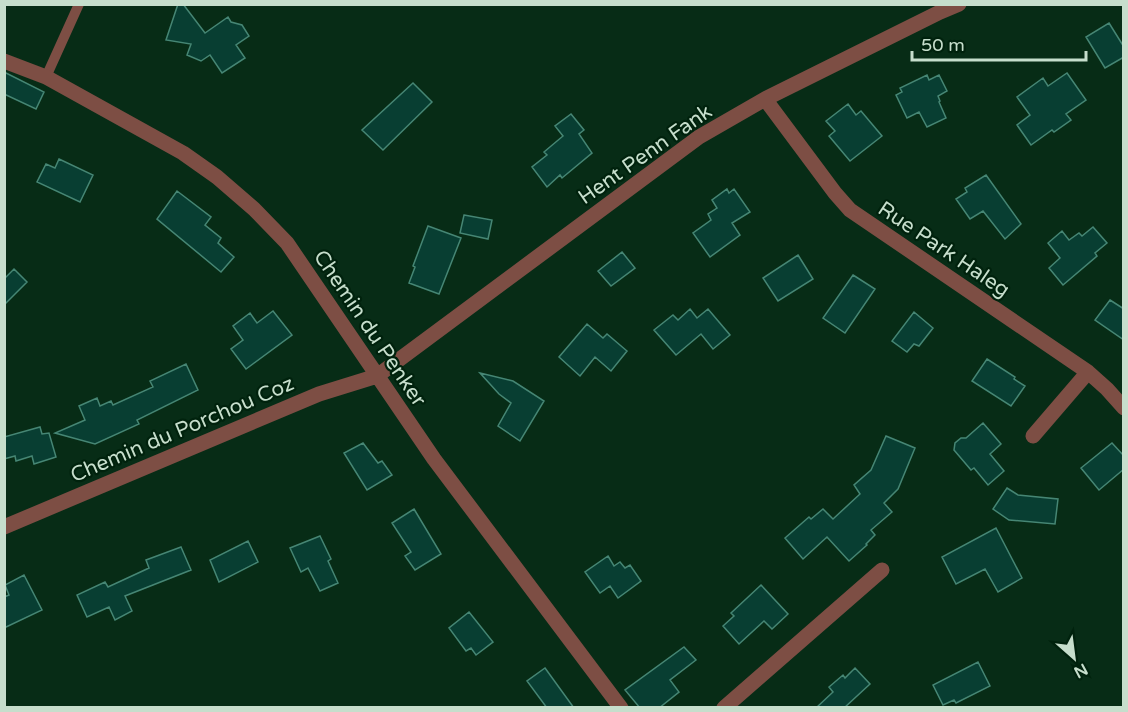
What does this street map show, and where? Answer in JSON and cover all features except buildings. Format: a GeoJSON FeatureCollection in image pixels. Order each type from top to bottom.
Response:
{"type":"FeatureCollection","features":[{"type":"Feature","properties":{"kind":"street","name":"Hent Penn Fank"},"geometry":{"type":"LineString","coordinates":[[377,376],[699,137],[765,99],[959,4]]}},
{"type":"Feature","properties":{"kind":"street","name":"Chemin du Penker"},"geometry":{"type":"LineString","coordinates":[[4,61],[46,77],[183,153],[217,177],[254,209],[287,243],[434,459],[621,708]]}},
{"type":"Feature","properties":{"kind":"street","name":"Rue Park Haleg"},"geometry":{"type":"LineString","coordinates":[[765,99],[849,210],[1088,372],[1124,408]]}},
{"type":"Feature","properties":{"kind":"street"},"geometry":{"type":"LineString","coordinates":[[1033,436],[1088,372]]}},
{"type":"Feature","properties":{"kind":"street","name":"Chemin du Porchou Coz"},"geometry":{"type":"LineString","coordinates":[[4,526],[318,394],[377,376]]}},
{"type":"Feature","properties":{"kind":"street"},"geometry":{"type":"LineString","coordinates":[[724,708],[882,570]]}},
{"type":"Feature","properties":{"kind":"lane"},"geometry":{"type":"LineString","coordinates":[[46,77],[79,4]]}}]}
